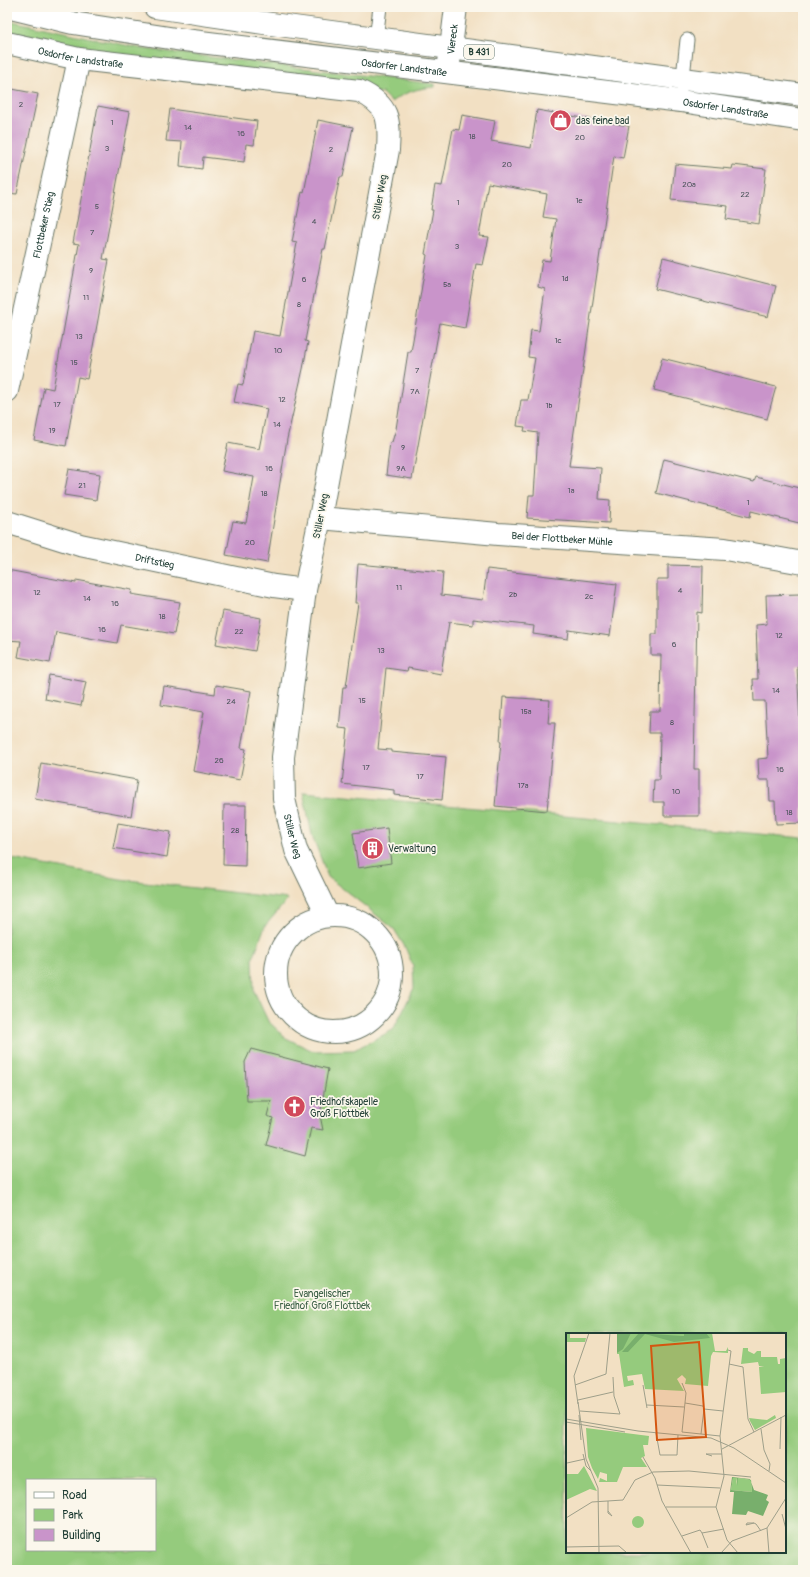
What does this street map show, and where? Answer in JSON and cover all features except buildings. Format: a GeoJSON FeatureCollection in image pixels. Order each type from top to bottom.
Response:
{"type":"FeatureCollection","features":[{"type":"Feature","properties":{"kind":"street","name":"Osdorfer Landstraße"},"geometry":{"type":"LineString","coordinates":[[7,7],[74,23],[176,39],[448,71],[681,101],[803,120]]}},
{"type":"Feature","properties":{"kind":"street","name":"B 431"},"geometry":{"type":"LineString","coordinates":[[155,7],[376,39],[803,95]]}},
{"type":"Feature","properties":{"kind":"street","name":"Viereck"},"geometry":{"type":"LineString","coordinates":[[448,71],[456,7]]}},
{"type":"Feature","properties":{"kind":"street","name":"Osdorfer Landstraße"},"geometry":{"type":"LineString","coordinates":[[7,44],[78,59],[359,91],[373,98],[385,111]]}},
{"type":"Feature","properties":{"kind":"street","name":"Flottbeker Stieg"},"geometry":{"type":"LineString","coordinates":[[7,391],[78,59]]}},
{"type":"Feature","properties":{"kind":"street","name":"Stiller Weg"},"geometry":{"type":"LineString","coordinates":[[328,916],[296,850],[284,799],[283,757],[305,590],[320,518],[388,150],[390,126],[385,111]]}},
{"type":"Feature","properties":{"kind":"street","name":"Bei der Flottbeker Mühle"},"geometry":{"type":"LineString","coordinates":[[320,518],[498,534],[725,549],[803,563]]}},
{"type":"Feature","properties":{"kind":"street","name":"Driftstieg"},"geometry":{"type":"LineString","coordinates":[[7,522],[80,545],[274,586],[305,590]]}},
{"type":"Feature","properties":{"kind":"street"},"geometry":{"type":"LineString","coordinates":[[328,916],[347,917],[364,924],[378,936],[388,951],[393,973],[392,990],[380,1010],[368,1022],[354,1030],[334,1033],[318,1031],[297,1020],[284,1005],[276,987],[275,967],[281,948],[293,933],[309,921],[328,916]]}},
{"type":"Feature","properties":{"kind":"lane"},"geometry":{"type":"LineString","coordinates":[[376,39],[380,7]]}},
{"type":"Feature","properties":{"kind":"lane"},"geometry":{"type":"LineString","coordinates":[[681,101],[687,40]]}},
{"type":"Feature","properties":{"kind":"green space"},"geometry":{"type":"Polygon","coordinates":[[[7,20],[144,49],[435,84],[435,87],[412,91],[391,102],[382,93],[109,55],[7,34],[7,20]]]}},
{"type":"Feature","properties":{"kind":"green space","name":"Evangelischer Friedhof Groß Flottbek"},"geometry":{"type":"Polygon","coordinates":[[[303,792],[803,838],[803,1570],[7,1570],[7,858],[120,879],[288,899],[265,926],[253,958],[254,991],[268,1021],[286,1038],[313,1051],[354,1050],[393,1030],[414,988],[413,966],[405,947],[394,929],[328,877],[312,835],[303,792]]]}},
{"type":"Feature","properties":{"kind":"place","name":"das feine bad"},"geometry":{"type":"Point","coordinates":[561,120]}},
{"type":"Feature","properties":{"kind":"place","name":"Verwaltung"},"geometry":{"type":"Point","coordinates":[372,848]}},
{"type":"Feature","properties":{"kind":"place","name":"Friedhofskapelle Groß Flottbek"},"geometry":{"type":"Point","coordinates":[294,1107]}}]}
